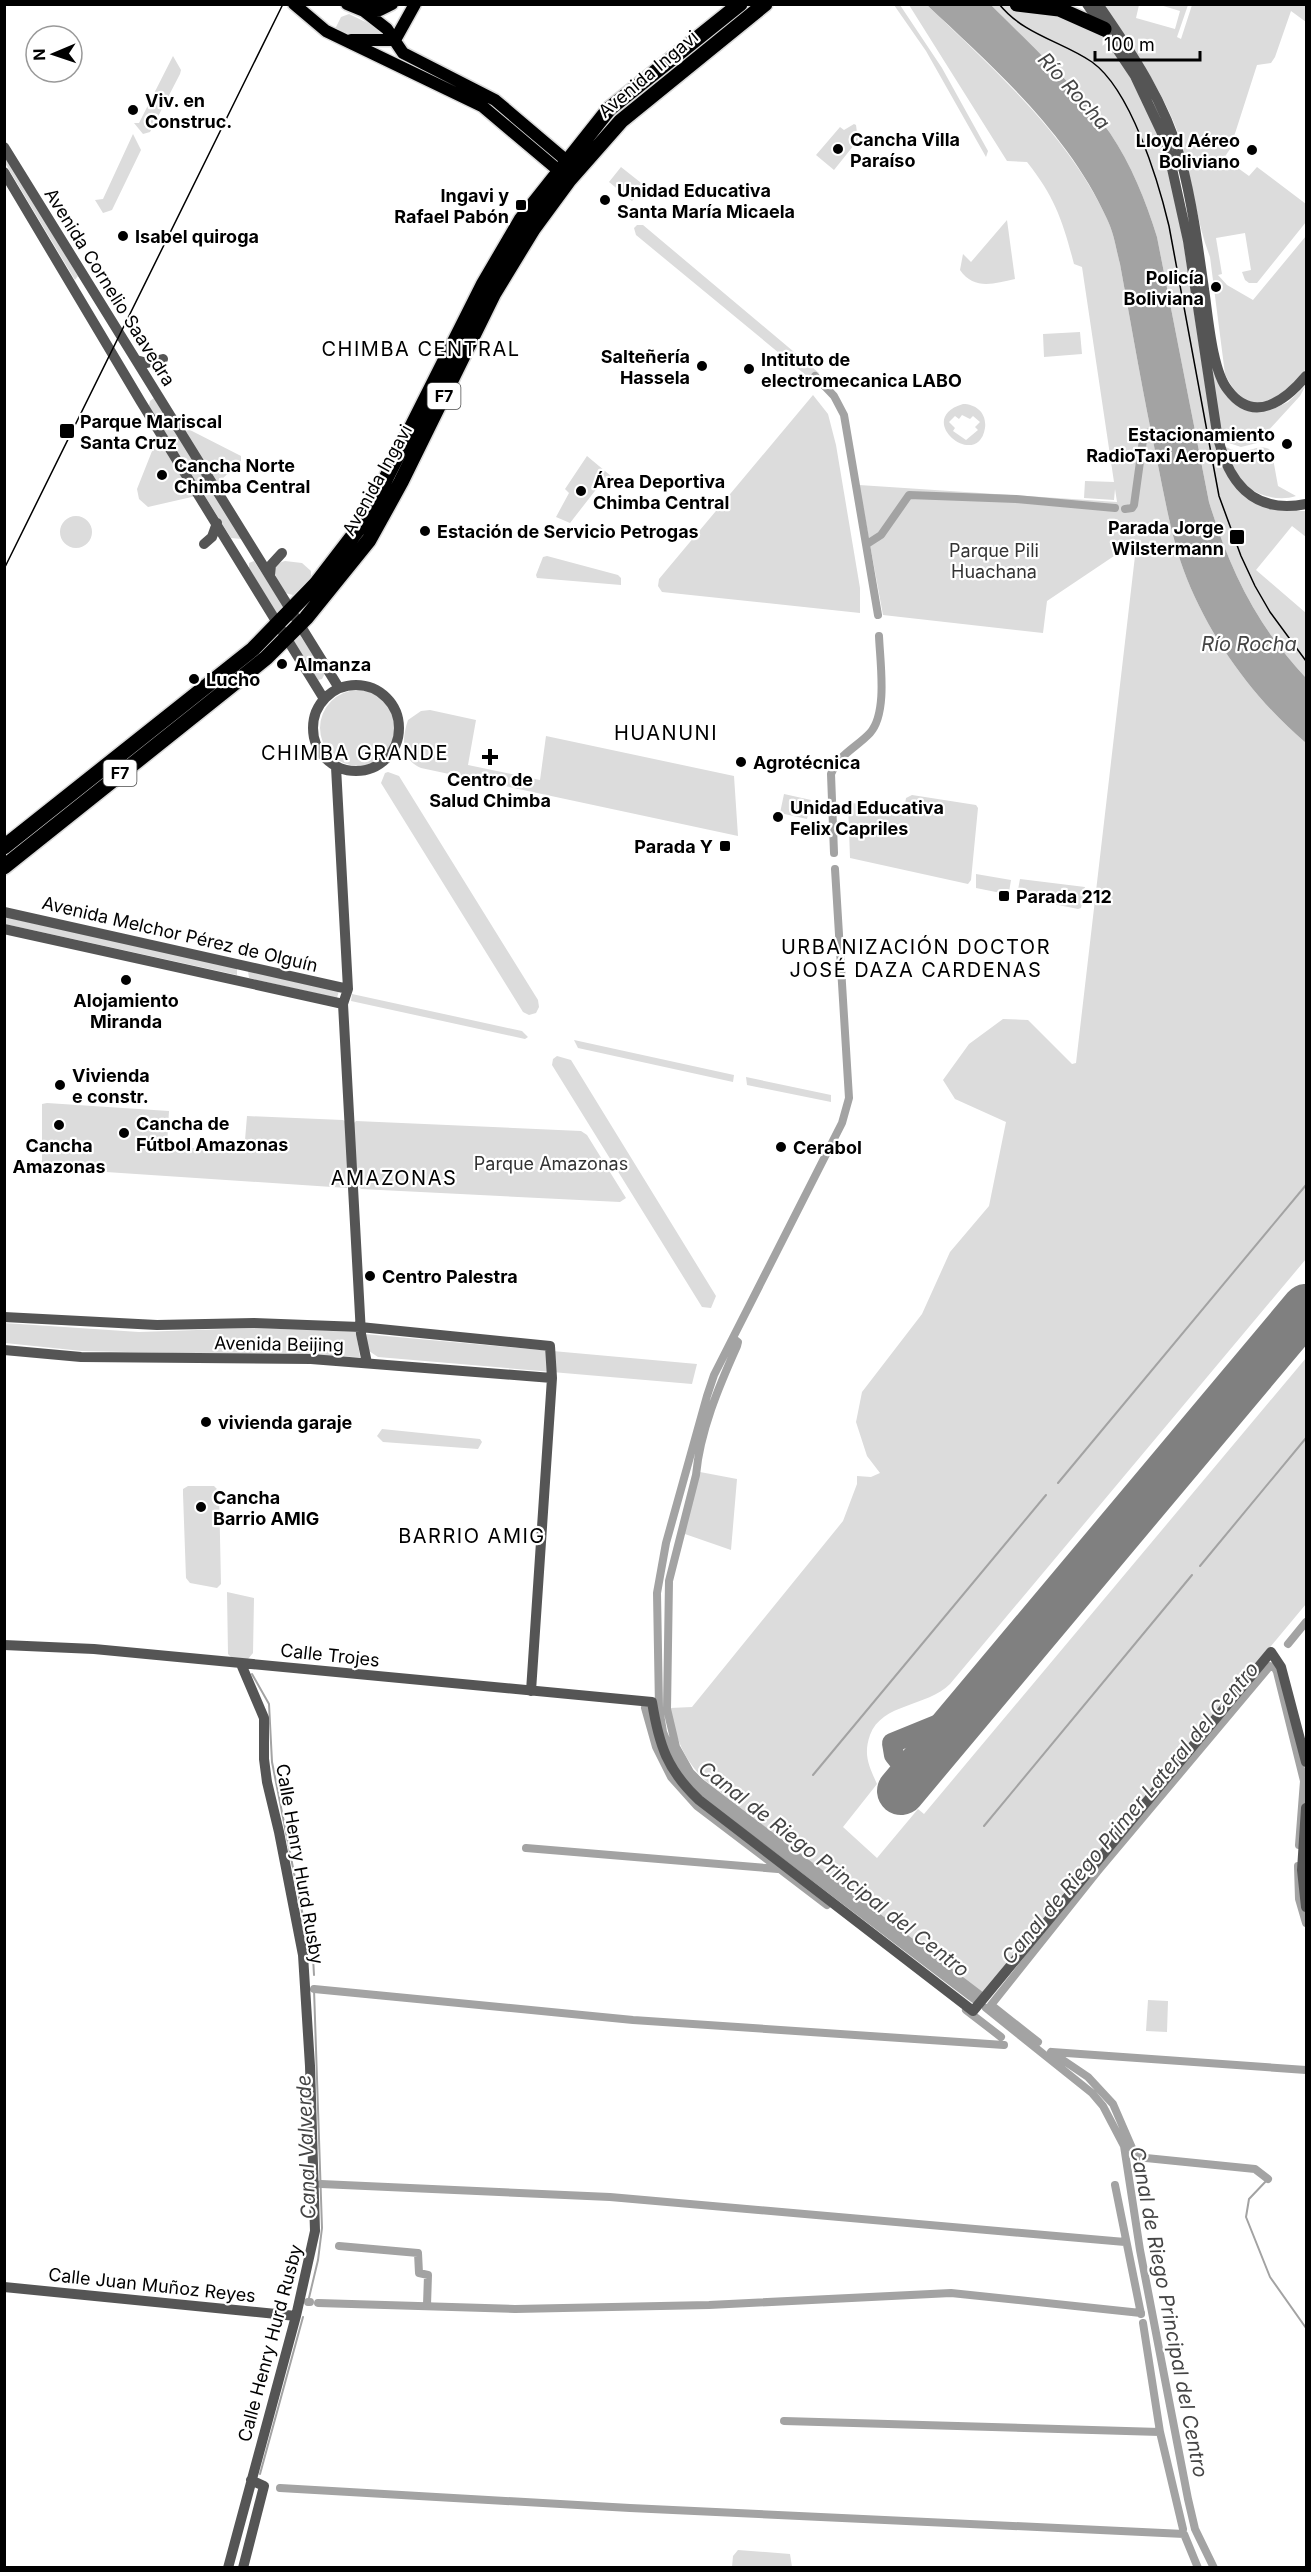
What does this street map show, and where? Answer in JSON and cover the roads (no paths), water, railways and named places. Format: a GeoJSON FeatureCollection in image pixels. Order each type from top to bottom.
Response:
{"type":"FeatureCollection","features":[{"type":"Feature","properties":{"kind":"highway","name":"Avenida Ingavi"},"geometry":{"type":"LineString","coordinates":[[568,170],[609,109],[740,4]]}},
{"type":"Feature","properties":{"kind":"highway","name":"Avenida Ingavi"},"geometry":{"type":"LineString","coordinates":[[4,867],[266,657],[359,528],[501,252],[521,220],[568,170],[621,121],[765,4]]}},
{"type":"Feature","properties":{"kind":"highway"},"geometry":{"type":"LineString","coordinates":[[1017,4],[1059,9],[1104,29]]}},
{"type":"Feature","properties":{"kind":"highway","name":"Avenida Ingavi"},"geometry":{"type":"LineString","coordinates":[[4,847],[253,649],[282,632]]}},
{"type":"Feature","properties":{"kind":"main road"},"geometry":{"type":"LineString","coordinates":[[294,4],[319,26],[482,106],[568,170]]}},
{"type":"Feature","properties":{"kind":"main road"},"geometry":{"type":"LineString","coordinates":[[347,4],[364,11],[387,29],[403,53],[495,100],[568,170]]}},
{"type":"Feature","properties":{"kind":"main road"},"geometry":{"type":"LineString","coordinates":[[364,11],[380,10],[392,4]]}},
{"type":"Feature","properties":{"kind":"main road"},"geometry":{"type":"LineString","coordinates":[[395,40],[415,4]]}},
{"type":"Feature","properties":{"kind":"main road"},"geometry":{"type":"LineString","coordinates":[[347,40],[395,40]]}},
{"type":"Feature","properties":{"kind":"street"},"geometry":{"type":"LineString","coordinates":[[1087,4],[1135,76],[1161,131],[1191,235],[1220,376],[1229,392],[1248,404],[1273,405],[1290,395],[1306,376]]}},
{"type":"Feature","properties":{"kind":"street"},"geometry":{"type":"LineString","coordinates":[[1098,4],[1129,49],[1161,106],[1180,159],[1217,433],[1226,466],[1233,479],[1256,499],[1282,506],[1306,504]]}},
{"type":"Feature","properties":{"kind":"street","name":"Avenida Cornelio Saavedra"},"geometry":{"type":"LineString","coordinates":[[4,147],[339,688]]}},
{"type":"Feature","properties":{"kind":"street","name":"Avenida Cornelio Saavedra"},"geometry":{"type":"LineString","coordinates":[[4,172],[141,402],[324,699]]}},
{"type":"Feature","properties":{"kind":"street"},"geometry":{"type":"LineString","coordinates":[[136,360],[147,363],[163,359]]}},
{"type":"Feature","properties":{"kind":"street"},"geometry":{"type":"LineString","coordinates":[[204,544],[212,537],[217,522]]}},
{"type":"Feature","properties":{"kind":"street"},"geometry":{"type":"LineString","coordinates":[[270,576],[271,565],[282,553]]}},
{"type":"Feature","properties":{"kind":"street"},"geometry":{"type":"LineString","coordinates":[[361,685],[380,692],[395,708],[400,730],[394,751],[377,767],[356,772],[336,767],[320,753],[314,739],[314,721],[324,699],[339,688],[361,685]]}},
{"type":"Feature","properties":{"kind":"street"},"geometry":{"type":"LineString","coordinates":[[336,767],[348,989],[343,1004],[360,1327],[367,1363]]}},
{"type":"Feature","properties":{"kind":"street","name":"Avenida Melchor Pérez de Olguín"},"geometry":{"type":"LineString","coordinates":[[4,912],[348,989]]}},
{"type":"Feature","properties":{"kind":"street","name":"Avenida Melchor Pérez de Olguín"},"geometry":{"type":"LineString","coordinates":[[4,929],[343,1004]]}},
{"type":"Feature","properties":{"kind":"street","name":"Avenida Beijing"},"geometry":{"type":"LineString","coordinates":[[4,1317],[157,1325],[254,1323],[360,1327],[550,1346],[552,1378],[311,1359],[81,1356],[4,1350]]}},
{"type":"Feature","properties":{"kind":"street"},"geometry":{"type":"LineString","coordinates":[[531,1691],[552,1378]]}},
{"type":"Feature","properties":{"kind":"street","name":"Calle Trojes"},"geometry":{"type":"LineString","coordinates":[[4,1645],[94,1649],[652,1702],[666,1759],[682,1785],[975,2010],[1271,1652],[1281,1668],[1306,1762]]}},
{"type":"Feature","properties":{"kind":"street","name":"Calle Henry Hurd Rusby"},"geometry":{"type":"LineString","coordinates":[[228,2568],[296,2316],[315,2231],[310,2066],[303,1955],[267,1782],[264,1759],[264,1718],[241,1664]]}},
{"type":"Feature","properties":{"kind":"street"},"geometry":{"type":"LineString","coordinates":[[1306,1808],[1302,1870],[1306,1907]]}},
{"type":"Feature","properties":{"kind":"street","name":"Calle Juan Muñoz Reyes"},"geometry":{"type":"LineString","coordinates":[[4,2286],[296,2316]]}},
{"type":"Feature","properties":{"kind":"street"},"geometry":{"type":"LineString","coordinates":[[243,2568],[264,2486],[251,2480]]}},
{"type":"Feature","properties":{"kind":"water","name":"Río Rocha"},"geometry":{"type":"Polygon","coordinates":[[[927,5],[991,5],[1084,100],[1098,116],[1125,157],[1143,196],[1157,237],[1209,502],[1226,551],[1259,618],[1306,678],[1306,743],[1269,708],[1237,668],[1209,625],[1187,579],[1166,505],[1115,241],[1091,188],[1051,131],[1028,104],[927,5]]]}},
{"type":"Feature","properties":{"kind":"waterway","name":"Canal de Riego Principal del Centro"},"geometry":{"type":"LineString","coordinates":[[815,376],[834,396],[844,415],[878,615]]}},
{"type":"Feature","properties":{"kind":"waterway"},"geometry":{"type":"LineString","coordinates":[[1125,509],[1132,508],[1134,505],[1143,440],[1151,431],[1160,429]]}},
{"type":"Feature","properties":{"kind":"waterway"},"geometry":{"type":"LineString","coordinates":[[867,544],[881,535],[909,495],[1016,499],[1115,508]]}},
{"type":"Feature","properties":{"kind":"waterway","name":"Canal de Riego Principal del Centro"},"geometry":{"type":"LineString","coordinates":[[834,853],[831,774],[838,762],[865,738],[876,724],[882,687],[879,636]]}},
{"type":"Feature","properties":{"kind":"waterway","name":"Canal de Riego Principal del Centro"},"geometry":{"type":"LineString","coordinates":[[835,869],[849,1098],[842,1123],[714,1375],[707,1396],[666,1543],[657,1593],[659,1708],[663,1732],[676,1763],[685,1777],[974,1999]]}},
{"type":"Feature","properties":{"kind":"waterway"},"geometry":{"type":"LineString","coordinates":[[1058,1483],[1306,1185]]}},
{"type":"Feature","properties":{"kind":"waterway","name":"Canal de Riego Primer Lateral del Centro"},"geometry":{"type":"LineString","coordinates":[[733,1338],[738,1342],[737,1346],[706,1425],[696,1475],[669,1581],[667,1709],[676,1747],[690,1772],[701,1783],[980,1995]]}},
{"type":"Feature","properties":{"kind":"waterway"},"geometry":{"type":"LineString","coordinates":[[1200,1566],[1306,1438]]}},
{"type":"Feature","properties":{"kind":"waterway"},"geometry":{"type":"LineString","coordinates":[[813,1775],[1046,1495]]}},
{"type":"Feature","properties":{"kind":"waterway"},"geometry":{"type":"LineString","coordinates":[[984,1826],[1192,1575]]}},
{"type":"Feature","properties":{"kind":"waterway","name":"Canal de Riego Primer Lateral del Centro"},"geometry":{"type":"LineString","coordinates":[[1288,1644],[1306,1622]]}},
{"type":"Feature","properties":{"kind":"waterway","name":"Canal de Riego Primer Lateral del Centro"},"geometry":{"type":"LineString","coordinates":[[1038,2042],[991,2005],[1097,1872],[1270,1666],[1277,1672],[1304,1781],[1299,1845]]}},
{"type":"Feature","properties":{"kind":"waterway","name":"Canal Valverde"},"geometry":{"type":"LineString","coordinates":[[252,1674],[269,1704],[272,1762],[313,1957],[314,1975]]}},
{"type":"Feature","properties":{"kind":"waterway"},"geometry":{"type":"LineString","coordinates":[[645,1708],[656,1747],[671,1777],[697,1806],[827,1905]]}},
{"type":"Feature","properties":{"kind":"waterway"},"geometry":{"type":"LineString","coordinates":[[526,1848],[778,1869]]}},
{"type":"Feature","properties":{"kind":"waterway","name":"Canal de Riego Primer Lateral del Centro"},"geometry":{"type":"LineString","coordinates":[[1298,1866],[1299,1899],[1306,1923]]}},
{"type":"Feature","properties":{"kind":"waterway","name":"Canal Valverde"},"geometry":{"type":"LineString","coordinates":[[308,2302],[318,2260],[322,2228],[314,1989]]}},
{"type":"Feature","properties":{"kind":"waterway"},"geometry":{"type":"LineString","coordinates":[[314,1989],[633,2020],[1004,2045]]}},
{"type":"Feature","properties":{"kind":"waterway","name":"Canal de Riego Principal del Centro"},"geometry":{"type":"LineString","coordinates":[[986,2008],[1092,2093],[1103,2106],[1124,2146],[1140,2250],[1188,2499],[1195,2529],[1214,2568]]}},
{"type":"Feature","properties":{"kind":"waterway"},"geometry":{"type":"LineString","coordinates":[[966,2010],[1001,2037]]}},
{"type":"Feature","properties":{"kind":"waterway"},"geometry":{"type":"LineString","coordinates":[[1051,2052],[1088,2077],[1113,2104],[1136,2157],[1255,2169],[1268,2179]]}},
{"type":"Feature","properties":{"kind":"waterway"},"geometry":{"type":"LineString","coordinates":[[1052,2052],[1306,2070]]}},
{"type":"Feature","properties":{"kind":"waterway"},"geometry":{"type":"LineString","coordinates":[[1268,2179],[1249,2199],[1246,2217],[1270,2277],[1306,2328]]}},
{"type":"Feature","properties":{"kind":"waterway"},"geometry":{"type":"LineString","coordinates":[[321,2184],[610,2197],[1125,2242]]}},
{"type":"Feature","properties":{"kind":"waterway"},"geometry":{"type":"LineString","coordinates":[[1115,2185],[1141,2314]]}},
{"type":"Feature","properties":{"kind":"waterway"},"geometry":{"type":"LineString","coordinates":[[339,2246],[418,2253],[419,2273],[428,2275],[427,2305]]}},
{"type":"Feature","properties":{"kind":"waterway"},"geometry":{"type":"LineString","coordinates":[[318,2303],[515,2309],[709,2305],[951,2293],[1141,2313]]}},
{"type":"Feature","properties":{"kind":"waterway","name":"Canal Valverde"},"geometry":{"type":"LineString","coordinates":[[260,2474],[303,2317]]}},
{"type":"Feature","properties":{"kind":"waterway"},"geometry":{"type":"LineString","coordinates":[[1143,2323],[1160,2432],[1183,2529]]}},
{"type":"Feature","properties":{"kind":"waterway"},"geometry":{"type":"LineString","coordinates":[[784,2421],[1160,2432]]}},
{"type":"Feature","properties":{"kind":"waterway"},"geometry":{"type":"LineString","coordinates":[[280,2488],[630,2508],[1184,2534],[1198,2568]]}},
{"type":"Feature","properties":{"kind":"tram line"},"geometry":{"type":"LineString","coordinates":[[4,569],[283,4]]}},
{"type":"Feature","properties":{"kind":"tram line"},"geometry":{"type":"LineString","coordinates":[[999,4],[1009,15],[1031,30],[1092,62],[1106,75],[1131,114],[1150,161],[1169,226],[1219,496],[1241,556],[1255,586],[1270,612],[1306,661]]}},
{"type":"Feature","properties":{"kind":"place","name":"Viv. en Construc."},"geometry":{"type":"Point","coordinates":[133,110]}},
{"type":"Feature","properties":{"kind":"place","name":"Cancha Villa Paraíso"},"geometry":{"type":"Point","coordinates":[838,149]}},
{"type":"Feature","properties":{"kind":"place","name":"Lloyd Aéreo Boliviano"},"geometry":{"type":"Point","coordinates":[1252,150]}},
{"type":"Feature","properties":{"kind":"place","name":"Unidad Educativa Santa María Micaela"},"geometry":{"type":"Point","coordinates":[605,200]}},
{"type":"Feature","properties":{"kind":"place","name":"Ingavi y Rafael Pabón"},"geometry":{"type":"Point","coordinates":[521,205]}},
{"type":"Feature","properties":{"kind":"place","name":"Isabel quiroga"},"geometry":{"type":"Point","coordinates":[123,236]}},
{"type":"Feature","properties":{"kind":"place","name":"Policía Boliviana"},"geometry":{"type":"Point","coordinates":[1216,287]}},
{"type":"Feature","properties":{"kind":"place","name":"Salteñería Hassela"},"geometry":{"type":"Point","coordinates":[702,366]}},
{"type":"Feature","properties":{"kind":"place","name":"Intituto de electromecanica LABO"},"geometry":{"type":"Point","coordinates":[749,369]}},
{"type":"Feature","properties":{"kind":"place","name":"Parque Mariscal Santa Cruz"},"geometry":{"type":"Point","coordinates":[67,431]}},
{"type":"Feature","properties":{"kind":"place","name":"Estacionamiento RadioTaxi Aeropuerto"},"geometry":{"type":"Point","coordinates":[1287,444]}},
{"type":"Feature","properties":{"kind":"place","name":"Cancha Norte Chimba Central"},"geometry":{"type":"Point","coordinates":[162,475]}},
{"type":"Feature","properties":{"kind":"place","name":"Área Deportiva Chimba Central"},"geometry":{"type":"Point","coordinates":[581,491]}},
{"type":"Feature","properties":{"kind":"place","name":"Estación de Servicio Petrogas"},"geometry":{"type":"Point","coordinates":[425,531]}},
{"type":"Feature","properties":{"kind":"place","name":"Parada Jorge Wilstermann"},"geometry":{"type":"Point","coordinates":[1237,537]}},
{"type":"Feature","properties":{"kind":"place","name":"Almanza"},"geometry":{"type":"Point","coordinates":[282,664]}},
{"type":"Feature","properties":{"kind":"place","name":"Lucho"},"geometry":{"type":"Point","coordinates":[194,679]}},
{"type":"Feature","properties":{"kind":"place","name":"Centro de Salud Chimba"},"geometry":{"type":"Point","coordinates":[490,757]}},
{"type":"Feature","properties":{"kind":"place","name":"Agrotécnica"},"geometry":{"type":"Point","coordinates":[741,762]}},
{"type":"Feature","properties":{"kind":"place","name":"Unidad Educativa Felix Capriles"},"geometry":{"type":"Point","coordinates":[778,817]}},
{"type":"Feature","properties":{"kind":"place","name":"Parada Y"},"geometry":{"type":"Point","coordinates":[725,846]}},
{"type":"Feature","properties":{"kind":"place","name":"Parada 212"},"geometry":{"type":"Point","coordinates":[1004,896]}},
{"type":"Feature","properties":{"kind":"place","name":"Alojamiento Miranda"},"geometry":{"type":"Point","coordinates":[126,980]}},
{"type":"Feature","properties":{"kind":"place","name":"Vivienda e constr."},"geometry":{"type":"Point","coordinates":[60,1085]}},
{"type":"Feature","properties":{"kind":"place","name":"Cancha Amazonas"},"geometry":{"type":"Point","coordinates":[59,1125]}},
{"type":"Feature","properties":{"kind":"place","name":"Cancha de Fútbol Amazonas"},"geometry":{"type":"Point","coordinates":[124,1133]}},
{"type":"Feature","properties":{"kind":"place","name":"Cerabol"},"geometry":{"type":"Point","coordinates":[781,1147]}},
{"type":"Feature","properties":{"kind":"place","name":"Centro Palestra"},"geometry":{"type":"Point","coordinates":[370,1276]}},
{"type":"Feature","properties":{"kind":"place","name":"vivienda garaje"},"geometry":{"type":"Point","coordinates":[206,1422]}},
{"type":"Feature","properties":{"kind":"place","name":"Cancha Barrio AMIG"},"geometry":{"type":"Point","coordinates":[201,1507]}},
{"type":"Feature","properties":{"kind":"district","name":"CHIMBA CENTRAL"},"geometry":{"type":"Point","coordinates":[421,349]}},
{"type":"Feature","properties":{"kind":"district","name":"HUANUNI"},"geometry":{"type":"Point","coordinates":[666,733]}},
{"type":"Feature","properties":{"kind":"district","name":"CHIMBA GRANDE"},"geometry":{"type":"Point","coordinates":[355,753]}},
{"type":"Feature","properties":{"kind":"district","name":"URBANIZACIÓN DOCTOR JOSÉ DAZA CARDENAS"},"geometry":{"type":"Point","coordinates":[916,958]}},
{"type":"Feature","properties":{"kind":"district","name":"AMAZONAS"},"geometry":{"type":"Point","coordinates":[394,1178]}},
{"type":"Feature","properties":{"kind":"district","name":"BARRIO AMIG"},"geometry":{"type":"Point","coordinates":[472,1536]}},
{"type":"Feature","properties":{"kind":"park label","name":"Parque Pili Huachana"},"geometry":{"type":"Point","coordinates":[994,560]}},
{"type":"Feature","properties":{"kind":"park label","name":"Parque Amazonas"},"geometry":{"type":"Point","coordinates":[551,1163]}}]}
